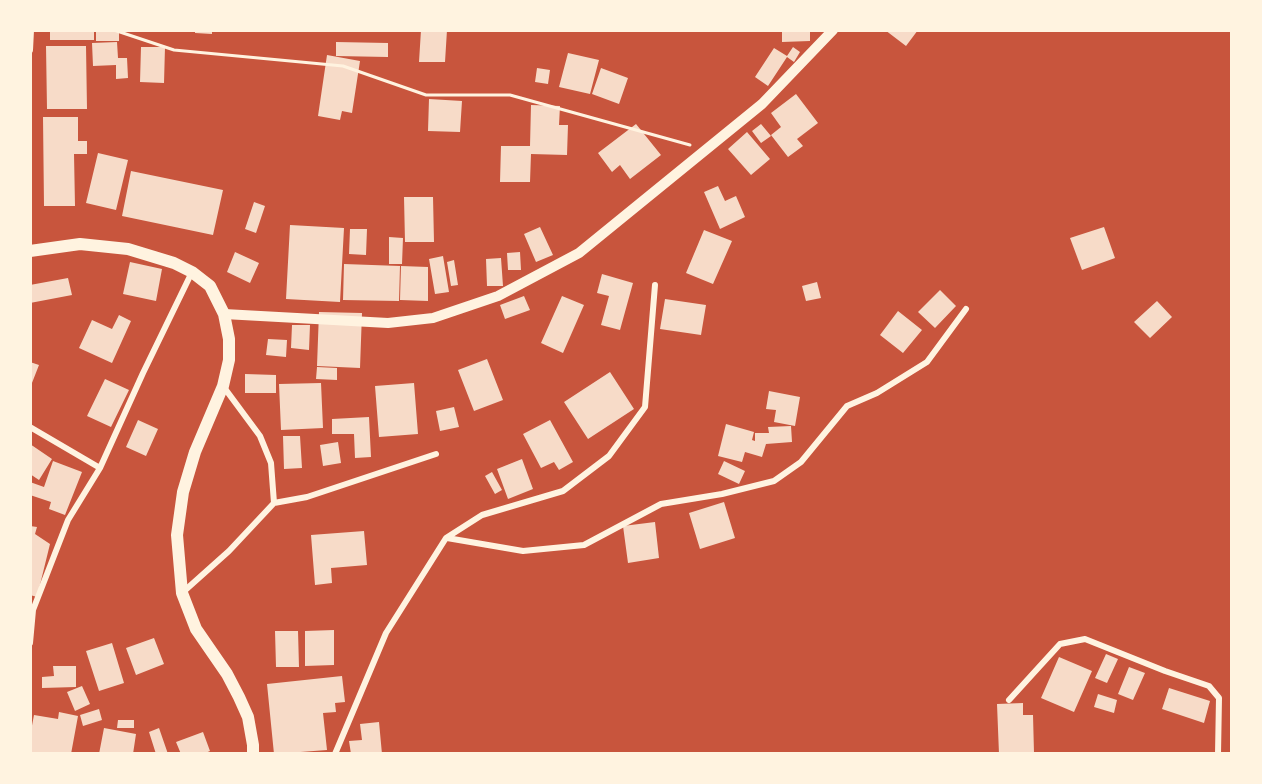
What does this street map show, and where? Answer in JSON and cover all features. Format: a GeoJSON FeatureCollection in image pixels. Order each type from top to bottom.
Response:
{"type":"FeatureCollection","features":[{"type":"Feature","properties":{"kind":"main road"},"geometry":{"type":"LineString","coordinates":[[30,251],[80,244],[129,249],[174,263],[210,286],[224,314],[229,339],[229,360],[223,386],[195,452],[183,492],[177,535],[182,593],[195,629],[226,674],[248,717],[253,754]]}},
{"type":"Feature","properties":{"kind":"street"},"geometry":{"type":"LineString","coordinates":[[30,50],[31,30]]}},
{"type":"Feature","properties":{"kind":"street"},"geometry":{"type":"LineString","coordinates":[[224,314],[388,323],[433,318],[498,296],[579,253],[762,104],[833,30]]}},
{"type":"Feature","properties":{"kind":"street"},"geometry":{"type":"LineString","coordinates":[[30,643],[33,610],[68,520],[100,468],[192,273]]}},
{"type":"Feature","properties":{"kind":"street"},"geometry":{"type":"LineString","coordinates":[[335,754],[386,633],[446,538],[482,515],[563,491],[609,456],[645,407],[655,285]]}},
{"type":"Feature","properties":{"kind":"street"},"geometry":{"type":"LineString","coordinates":[[446,538],[523,551],[584,545],[661,504],[722,494],[774,481],[801,462],[847,406],[877,393],[927,362],[966,309]]}},
{"type":"Feature","properties":{"kind":"street"},"geometry":{"type":"LineString","coordinates":[[223,386],[260,436],[271,463],[274,503]]}},
{"type":"Feature","properties":{"kind":"street"},"geometry":{"type":"LineString","coordinates":[[30,427],[100,468]]}},
{"type":"Feature","properties":{"kind":"street"},"geometry":{"type":"LineString","coordinates":[[182,593],[229,551],[274,503],[307,497],[436,454]]}},
{"type":"Feature","properties":{"kind":"street"},"geometry":{"type":"LineString","coordinates":[[1009,700],[1060,644],[1085,639],[1209,686],[1219,698],[1218,754]]}},
{"type":"Feature","properties":{"kind":"path"},"geometry":{"type":"LineString","coordinates":[[114,30],[174,50],[343,66],[426,95],[510,95],[706,149]]}},
{"type":"Feature","properties":{"kind":"building"},"geometry":{"type":"Polygon","coordinates":[[[50,30],[94,30],[94,40],[50,40],[50,30]]]}},
{"type":"Feature","properties":{"kind":"building"},"geometry":{"type":"Polygon","coordinates":[[[96,30],[119,30],[119,41],[96,41],[96,30]]]}},
{"type":"Feature","properties":{"kind":"building"},"geometry":{"type":"Polygon","coordinates":[[[195,30],[212,30],[212,34],[195,33],[195,30]]]}},
{"type":"Feature","properties":{"kind":"building"},"geometry":{"type":"Polygon","coordinates":[[[421,30],[447,30],[445,62],[419,62],[421,30]]]}},
{"type":"Feature","properties":{"kind":"building"},"geometry":{"type":"Polygon","coordinates":[[[782,30],[810,30],[810,41],[782,42],[782,30]]]}},
{"type":"Feature","properties":{"kind":"building"},"geometry":{"type":"Polygon","coordinates":[[[885,30],[918,30],[906,46],[885,30]]]}},
{"type":"Feature","properties":{"kind":"building"},"geometry":{"type":"Polygon","coordinates":[[[117,42],[118,58],[127,58],[128,78],[116,79],[116,65],[93,66],[92,43],[117,42]]]}},
{"type":"Feature","properties":{"kind":"building"},"geometry":{"type":"Polygon","coordinates":[[[336,42],[388,43],[388,57],[336,56],[336,42]]]}},
{"type":"Feature","properties":{"kind":"building"},"geometry":{"type":"Polygon","coordinates":[[[46,46],[86,46],[87,109],[47,109],[46,46]]]}},
{"type":"Feature","properties":{"kind":"building"},"geometry":{"type":"Polygon","coordinates":[[[141,47],[165,47],[164,83],[140,82],[141,47]]]}},
{"type":"Feature","properties":{"kind":"building"},"geometry":{"type":"Polygon","coordinates":[[[793,47],[800,52],[794,62],[787,57],[768,86],[755,77],[774,48],[787,56],[793,47]]]}},
{"type":"Feature","properties":{"kind":"building"},"geometry":{"type":"Polygon","coordinates":[[[568,53],[599,60],[590,94],[559,87],[568,53]]]}},
{"type":"Feature","properties":{"kind":"building"},"geometry":{"type":"Polygon","coordinates":[[[327,55],[360,61],[352,113],[342,111],[340,120],[318,116],[327,55]]]}},
{"type":"Feature","properties":{"kind":"building"},"geometry":{"type":"Polygon","coordinates":[[[537,68],[550,70],[548,84],[535,82],[537,68]]]}},
{"type":"Feature","properties":{"kind":"building"},"geometry":{"type":"Polygon","coordinates":[[[601,68],[628,78],[619,104],[592,94],[601,68]]]}},
{"type":"Feature","properties":{"kind":"building"},"geometry":{"type":"Polygon","coordinates":[[[796,94],[818,123],[797,139],[803,146],[788,157],[771,135],[781,127],[771,113],[796,94]]]}},
{"type":"Feature","properties":{"kind":"building"},"geometry":{"type":"Polygon","coordinates":[[[429,99],[462,101],[460,132],[428,131],[429,99]]]}},
{"type":"Feature","properties":{"kind":"building"},"geometry":{"type":"Polygon","coordinates":[[[531,105],[560,106],[559,125],[568,125],[567,155],[531,154],[530,182],[500,182],[501,146],[530,146],[531,105]]]}},
{"type":"Feature","properties":{"kind":"building"},"geometry":{"type":"Polygon","coordinates":[[[43,117],[78,117],[78,141],[87,141],[87,154],[74,154],[75,206],[44,206],[43,117]]]}},
{"type":"Feature","properties":{"kind":"building"},"geometry":{"type":"Polygon","coordinates":[[[636,124],[661,155],[630,179],[620,165],[612,172],[598,153],[636,124]]]}},
{"type":"Feature","properties":{"kind":"building"},"geometry":{"type":"Polygon","coordinates":[[[761,124],[771,136],[761,143],[752,131],[761,124]]]}},
{"type":"Feature","properties":{"kind":"building"},"geometry":{"type":"Polygon","coordinates":[[[747,132],[770,159],[751,175],[728,149],[747,132]]]}},
{"type":"Feature","properties":{"kind":"building"},"geometry":{"type":"Polygon","coordinates":[[[98,153],[128,160],[116,210],[86,203],[98,153]]]}},
{"type":"Feature","properties":{"kind":"building"},"geometry":{"type":"Polygon","coordinates":[[[131,171],[223,190],[213,235],[122,216],[131,171]]]}},
{"type":"Feature","properties":{"kind":"building"},"geometry":{"type":"Polygon","coordinates":[[[718,186],[725,201],[736,196],[745,217],[720,229],[704,192],[718,186]]]}},
{"type":"Feature","properties":{"kind":"building"},"geometry":{"type":"Polygon","coordinates":[[[404,197],[433,197],[434,242],[405,242],[404,197]]]}},
{"type":"Feature","properties":{"kind":"building"},"geometry":{"type":"Polygon","coordinates":[[[254,202],[265,206],[256,233],[245,229],[254,202]]]}},
{"type":"Feature","properties":{"kind":"building"},"geometry":{"type":"Polygon","coordinates":[[[290,225],[344,228],[340,302],[286,299],[290,225]]]}},
{"type":"Feature","properties":{"kind":"building"},"geometry":{"type":"Polygon","coordinates":[[[540,227],[553,255],[536,262],[524,234],[540,227]]]}},
{"type":"Feature","properties":{"kind":"building"},"geometry":{"type":"Polygon","coordinates":[[[1104,227],[1115,258],[1082,270],[1070,238],[1104,227]]]}},
{"type":"Feature","properties":{"kind":"building"},"geometry":{"type":"Polygon","coordinates":[[[350,229],[367,229],[366,255],[349,254],[350,229]]]}},
{"type":"Feature","properties":{"kind":"building"},"geometry":{"type":"Polygon","coordinates":[[[704,230],[732,241],[713,284],[686,273],[704,230]]]}},
{"type":"Feature","properties":{"kind":"building"},"geometry":{"type":"Polygon","coordinates":[[[389,237],[403,238],[402,264],[389,264],[389,237]]]}},
{"type":"Feature","properties":{"kind":"building"},"geometry":{"type":"Polygon","coordinates":[[[235,252],[259,263],[250,283],[227,272],[235,252]]]}},
{"type":"Feature","properties":{"kind":"building"},"geometry":{"type":"Polygon","coordinates":[[[520,252],[521,270],[508,270],[507,253],[520,252]]]}},
{"type":"Feature","properties":{"kind":"building"},"geometry":{"type":"Polygon","coordinates":[[[443,256],[449,292],[435,294],[429,259],[443,256]]]}},
{"type":"Feature","properties":{"kind":"building"},"geometry":{"type":"Polygon","coordinates":[[[501,258],[503,286],[487,286],[486,259],[501,258]]]}},
{"type":"Feature","properties":{"kind":"building"},"geometry":{"type":"Polygon","coordinates":[[[454,260],[458,285],[451,286],[447,262],[454,260]]]}},
{"type":"Feature","properties":{"kind":"building"},"geometry":{"type":"Polygon","coordinates":[[[130,262],[162,269],[156,301],[123,294],[130,262]]]}},
{"type":"Feature","properties":{"kind":"building"},"geometry":{"type":"Polygon","coordinates":[[[344,264],[400,266],[399,301],[343,300],[344,264]]]}},
{"type":"Feature","properties":{"kind":"building"},"geometry":{"type":"Polygon","coordinates":[[[401,266],[428,267],[428,301],[400,300],[401,266]]]}},
{"type":"Feature","properties":{"kind":"building"},"geometry":{"type":"Polygon","coordinates":[[[602,274],[633,283],[620,330],[601,325],[609,296],[597,293],[602,274]]]}},
{"type":"Feature","properties":{"kind":"building"},"geometry":{"type":"Polygon","coordinates":[[[68,278],[72,295],[30,303],[30,285],[68,278]]]}},
{"type":"Feature","properties":{"kind":"building"},"geometry":{"type":"Polygon","coordinates":[[[817,282],[821,298],[806,301],[802,286],[817,282]]]}},
{"type":"Feature","properties":{"kind":"building"},"geometry":{"type":"Polygon","coordinates":[[[940,290],[956,306],[935,328],[918,312],[940,290]]]}},
{"type":"Feature","properties":{"kind":"building"},"geometry":{"type":"Polygon","coordinates":[[[524,296],[530,310],[505,319],[500,305],[524,296]]]}},
{"type":"Feature","properties":{"kind":"building"},"geometry":{"type":"Polygon","coordinates":[[[562,296],[584,305],[563,353],[541,343],[562,296]]]}},
{"type":"Feature","properties":{"kind":"building"},"geometry":{"type":"Polygon","coordinates":[[[665,299],[706,305],[701,335],[660,329],[665,299]]]}},
{"type":"Feature","properties":{"kind":"building"},"geometry":{"type":"Polygon","coordinates":[[[1157,301],[1172,317],[1150,338],[1134,322],[1157,301]]]}},
{"type":"Feature","properties":{"kind":"building"},"geometry":{"type":"Polygon","coordinates":[[[898,311],[922,330],[903,353],[880,335],[898,311]]]}},
{"type":"Feature","properties":{"kind":"building"},"geometry":{"type":"Polygon","coordinates":[[[319,312],[362,313],[360,368],[317,366],[319,312]]]}},
{"type":"Feature","properties":{"kind":"building"},"geometry":{"type":"Polygon","coordinates":[[[119,315],[131,321],[112,363],[79,348],[92,320],[112,329],[119,315]]]}},
{"type":"Feature","properties":{"kind":"building"},"geometry":{"type":"Polygon","coordinates":[[[292,325],[310,325],[309,350],[291,348],[292,325]]]}},
{"type":"Feature","properties":{"kind":"building"},"geometry":{"type":"Polygon","coordinates":[[[268,339],[287,340],[286,357],[266,355],[268,339]]]}},
{"type":"Feature","properties":{"kind":"building"},"geometry":{"type":"Polygon","coordinates":[[[487,359],[503,400],[474,411],[458,370],[487,359]]]}},
{"type":"Feature","properties":{"kind":"building"},"geometry":{"type":"Polygon","coordinates":[[[30,362],[39,365],[30,388],[30,362]]]}},
{"type":"Feature","properties":{"kind":"building"},"geometry":{"type":"Polygon","coordinates":[[[317,367],[337,368],[337,380],[316,379],[317,367]]]}},
{"type":"Feature","properties":{"kind":"building"},"geometry":{"type":"Polygon","coordinates":[[[610,372],[634,409],[588,439],[564,402],[610,372]]]}},
{"type":"Feature","properties":{"kind":"building"},"geometry":{"type":"Polygon","coordinates":[[[245,374],[276,375],[276,393],[245,393],[245,374]]]}},
{"type":"Feature","properties":{"kind":"building"},"geometry":{"type":"Polygon","coordinates":[[[105,379],[129,390],[111,427],[87,416],[105,379]]]}},
{"type":"Feature","properties":{"kind":"building"},"geometry":{"type":"Polygon","coordinates":[[[321,383],[323,428],[281,430],[279,384],[321,383]]]}},
{"type":"Feature","properties":{"kind":"building"},"geometry":{"type":"Polygon","coordinates":[[[414,383],[418,434],[379,437],[375,386],[414,383]]]}},
{"type":"Feature","properties":{"kind":"building"},"geometry":{"type":"Polygon","coordinates":[[[769,391],[800,397],[795,426],[774,422],[776,410],[766,409],[769,391]]]}},
{"type":"Feature","properties":{"kind":"building"},"geometry":{"type":"Polygon","coordinates":[[[454,407],[459,427],[440,431],[436,411],[454,407]]]}},
{"type":"Feature","properties":{"kind":"building"},"geometry":{"type":"Polygon","coordinates":[[[369,417],[371,457],[355,458],[354,434],[332,434],[332,419],[369,417]]]}},
{"type":"Feature","properties":{"kind":"building"},"geometry":{"type":"Polygon","coordinates":[[[138,420],[158,429],[146,456],[126,447],[138,420]]]}},
{"type":"Feature","properties":{"kind":"building"},"geometry":{"type":"Polygon","coordinates":[[[550,420],[573,462],[559,470],[554,462],[541,468],[523,434],[550,420]]]}},
{"type":"Feature","properties":{"kind":"building"},"geometry":{"type":"Polygon","coordinates":[[[726,424],[754,432],[752,440],[755,441],[755,433],[769,433],[768,427],[791,426],[792,442],[766,444],[762,457],[745,452],[742,462],[718,456],[726,424]]]}},
{"type":"Feature","properties":{"kind":"building"},"geometry":{"type":"Polygon","coordinates":[[[283,436],[300,436],[302,468],[284,469],[283,436]]]}},
{"type":"Feature","properties":{"kind":"building"},"geometry":{"type":"Polygon","coordinates":[[[338,442],[341,463],[323,466],[320,445],[338,442]]]}},
{"type":"Feature","properties":{"kind":"building"},"geometry":{"type":"Polygon","coordinates":[[[30,444],[52,459],[39,480],[30,474],[30,444]]]}},
{"type":"Feature","properties":{"kind":"building"},"geometry":{"type":"Polygon","coordinates":[[[522,459],[533,489],[508,499],[497,469],[522,459]]]}},
{"type":"Feature","properties":{"kind":"building"},"geometry":{"type":"Polygon","coordinates":[[[53,461],[82,472],[65,515],[49,509],[51,502],[30,495],[30,482],[44,487],[53,461]]]}},
{"type":"Feature","properties":{"kind":"building"},"geometry":{"type":"Polygon","coordinates":[[[724,461],[745,471],[739,484],[718,474],[724,461]]]}},
{"type":"Feature","properties":{"kind":"building"},"geometry":{"type":"Polygon","coordinates":[[[492,472],[502,490],[495,494],[485,476],[492,472]]]}},
{"type":"Feature","properties":{"kind":"building"},"geometry":{"type":"Polygon","coordinates":[[[724,502],[735,538],[700,549],[689,513],[724,502]]]}},
{"type":"Feature","properties":{"kind":"building"},"geometry":{"type":"Polygon","coordinates":[[[655,522],[659,558],[628,563],[623,526],[655,522]]]}},
{"type":"Feature","properties":{"kind":"building"},"geometry":{"type":"Polygon","coordinates":[[[30,526],[37,527],[35,534],[50,544],[37,597],[30,595],[30,526]]]}},
{"type":"Feature","properties":{"kind":"building"},"geometry":{"type":"Polygon","coordinates":[[[364,531],[367,565],[331,568],[332,583],[315,585],[311,535],[364,531]]]}},
{"type":"Feature","properties":{"kind":"building"},"geometry":{"type":"Polygon","coordinates":[[[334,630],[334,665],[305,666],[305,631],[334,630]]]}},
{"type":"Feature","properties":{"kind":"building"},"geometry":{"type":"Polygon","coordinates":[[[275,631],[298,631],[299,667],[276,667],[275,631]]]}},
{"type":"Feature","properties":{"kind":"building"},"geometry":{"type":"Polygon","coordinates":[[[154,638],[164,664],[136,675],[126,648],[154,638]]]}},
{"type":"Feature","properties":{"kind":"building"},"geometry":{"type":"Polygon","coordinates":[[[112,643],[124,683],[99,691],[86,651],[112,643]]]}},
{"type":"Feature","properties":{"kind":"building"},"geometry":{"type":"Polygon","coordinates":[[[1106,654],[1118,659],[1107,683],[1095,678],[1106,654]]]}},
{"type":"Feature","properties":{"kind":"building"},"geometry":{"type":"Polygon","coordinates":[[[1059,657],[1092,671],[1074,712],[1041,698],[1059,657]]]}},
{"type":"Feature","properties":{"kind":"building"},"geometry":{"type":"Polygon","coordinates":[[[53,666],[76,666],[76,687],[42,688],[42,677],[54,676],[53,666]]]}},
{"type":"Feature","properties":{"kind":"building"},"geometry":{"type":"Polygon","coordinates":[[[1129,667],[1145,673],[1133,700],[1118,694],[1129,667]]]}},
{"type":"Feature","properties":{"kind":"building"},"geometry":{"type":"Polygon","coordinates":[[[342,676],[345,702],[335,703],[336,712],[323,713],[327,750],[274,754],[267,684],[342,676]]]}},
{"type":"Feature","properties":{"kind":"building"},"geometry":{"type":"Polygon","coordinates":[[[82,686],[90,704],[75,711],[67,692],[82,686]]]}},
{"type":"Feature","properties":{"kind":"building"},"geometry":{"type":"Polygon","coordinates":[[[1169,688],[1210,701],[1204,723],[1162,709],[1169,688]]]}},
{"type":"Feature","properties":{"kind":"building"},"geometry":{"type":"Polygon","coordinates":[[[1098,694],[1117,700],[1114,713],[1094,707],[1098,694]]]}},
{"type":"Feature","properties":{"kind":"building"},"geometry":{"type":"Polygon","coordinates":[[[1023,703],[1023,715],[1033,715],[1034,753],[999,754],[997,704],[1023,703]]]}},
{"type":"Feature","properties":{"kind":"building"},"geometry":{"type":"Polygon","coordinates":[[[99,709],[102,720],[83,726],[80,715],[99,709]]]}},
{"type":"Feature","properties":{"kind":"building"},"geometry":{"type":"Polygon","coordinates":[[[59,712],[78,716],[71,754],[30,754],[30,736],[34,715],[58,719],[59,712]]]}},
{"type":"Feature","properties":{"kind":"building"},"geometry":{"type":"Polygon","coordinates":[[[118,720],[134,720],[134,728],[117,728],[118,720]]]}},
{"type":"Feature","properties":{"kind":"building"},"geometry":{"type":"Polygon","coordinates":[[[379,722],[382,754],[351,754],[349,741],[362,740],[360,724],[379,722]]]}},
{"type":"Feature","properties":{"kind":"building"},"geometry":{"type":"Polygon","coordinates":[[[104,728],[136,734],[133,754],[99,754],[104,728]]]}},
{"type":"Feature","properties":{"kind":"building"},"geometry":{"type":"Polygon","coordinates":[[[159,728],[168,754],[156,754],[149,732],[159,728]]]}},
{"type":"Feature","properties":{"kind":"building"},"geometry":{"type":"Polygon","coordinates":[[[203,732],[210,751],[203,754],[181,754],[176,742],[203,732]]]}}]}
